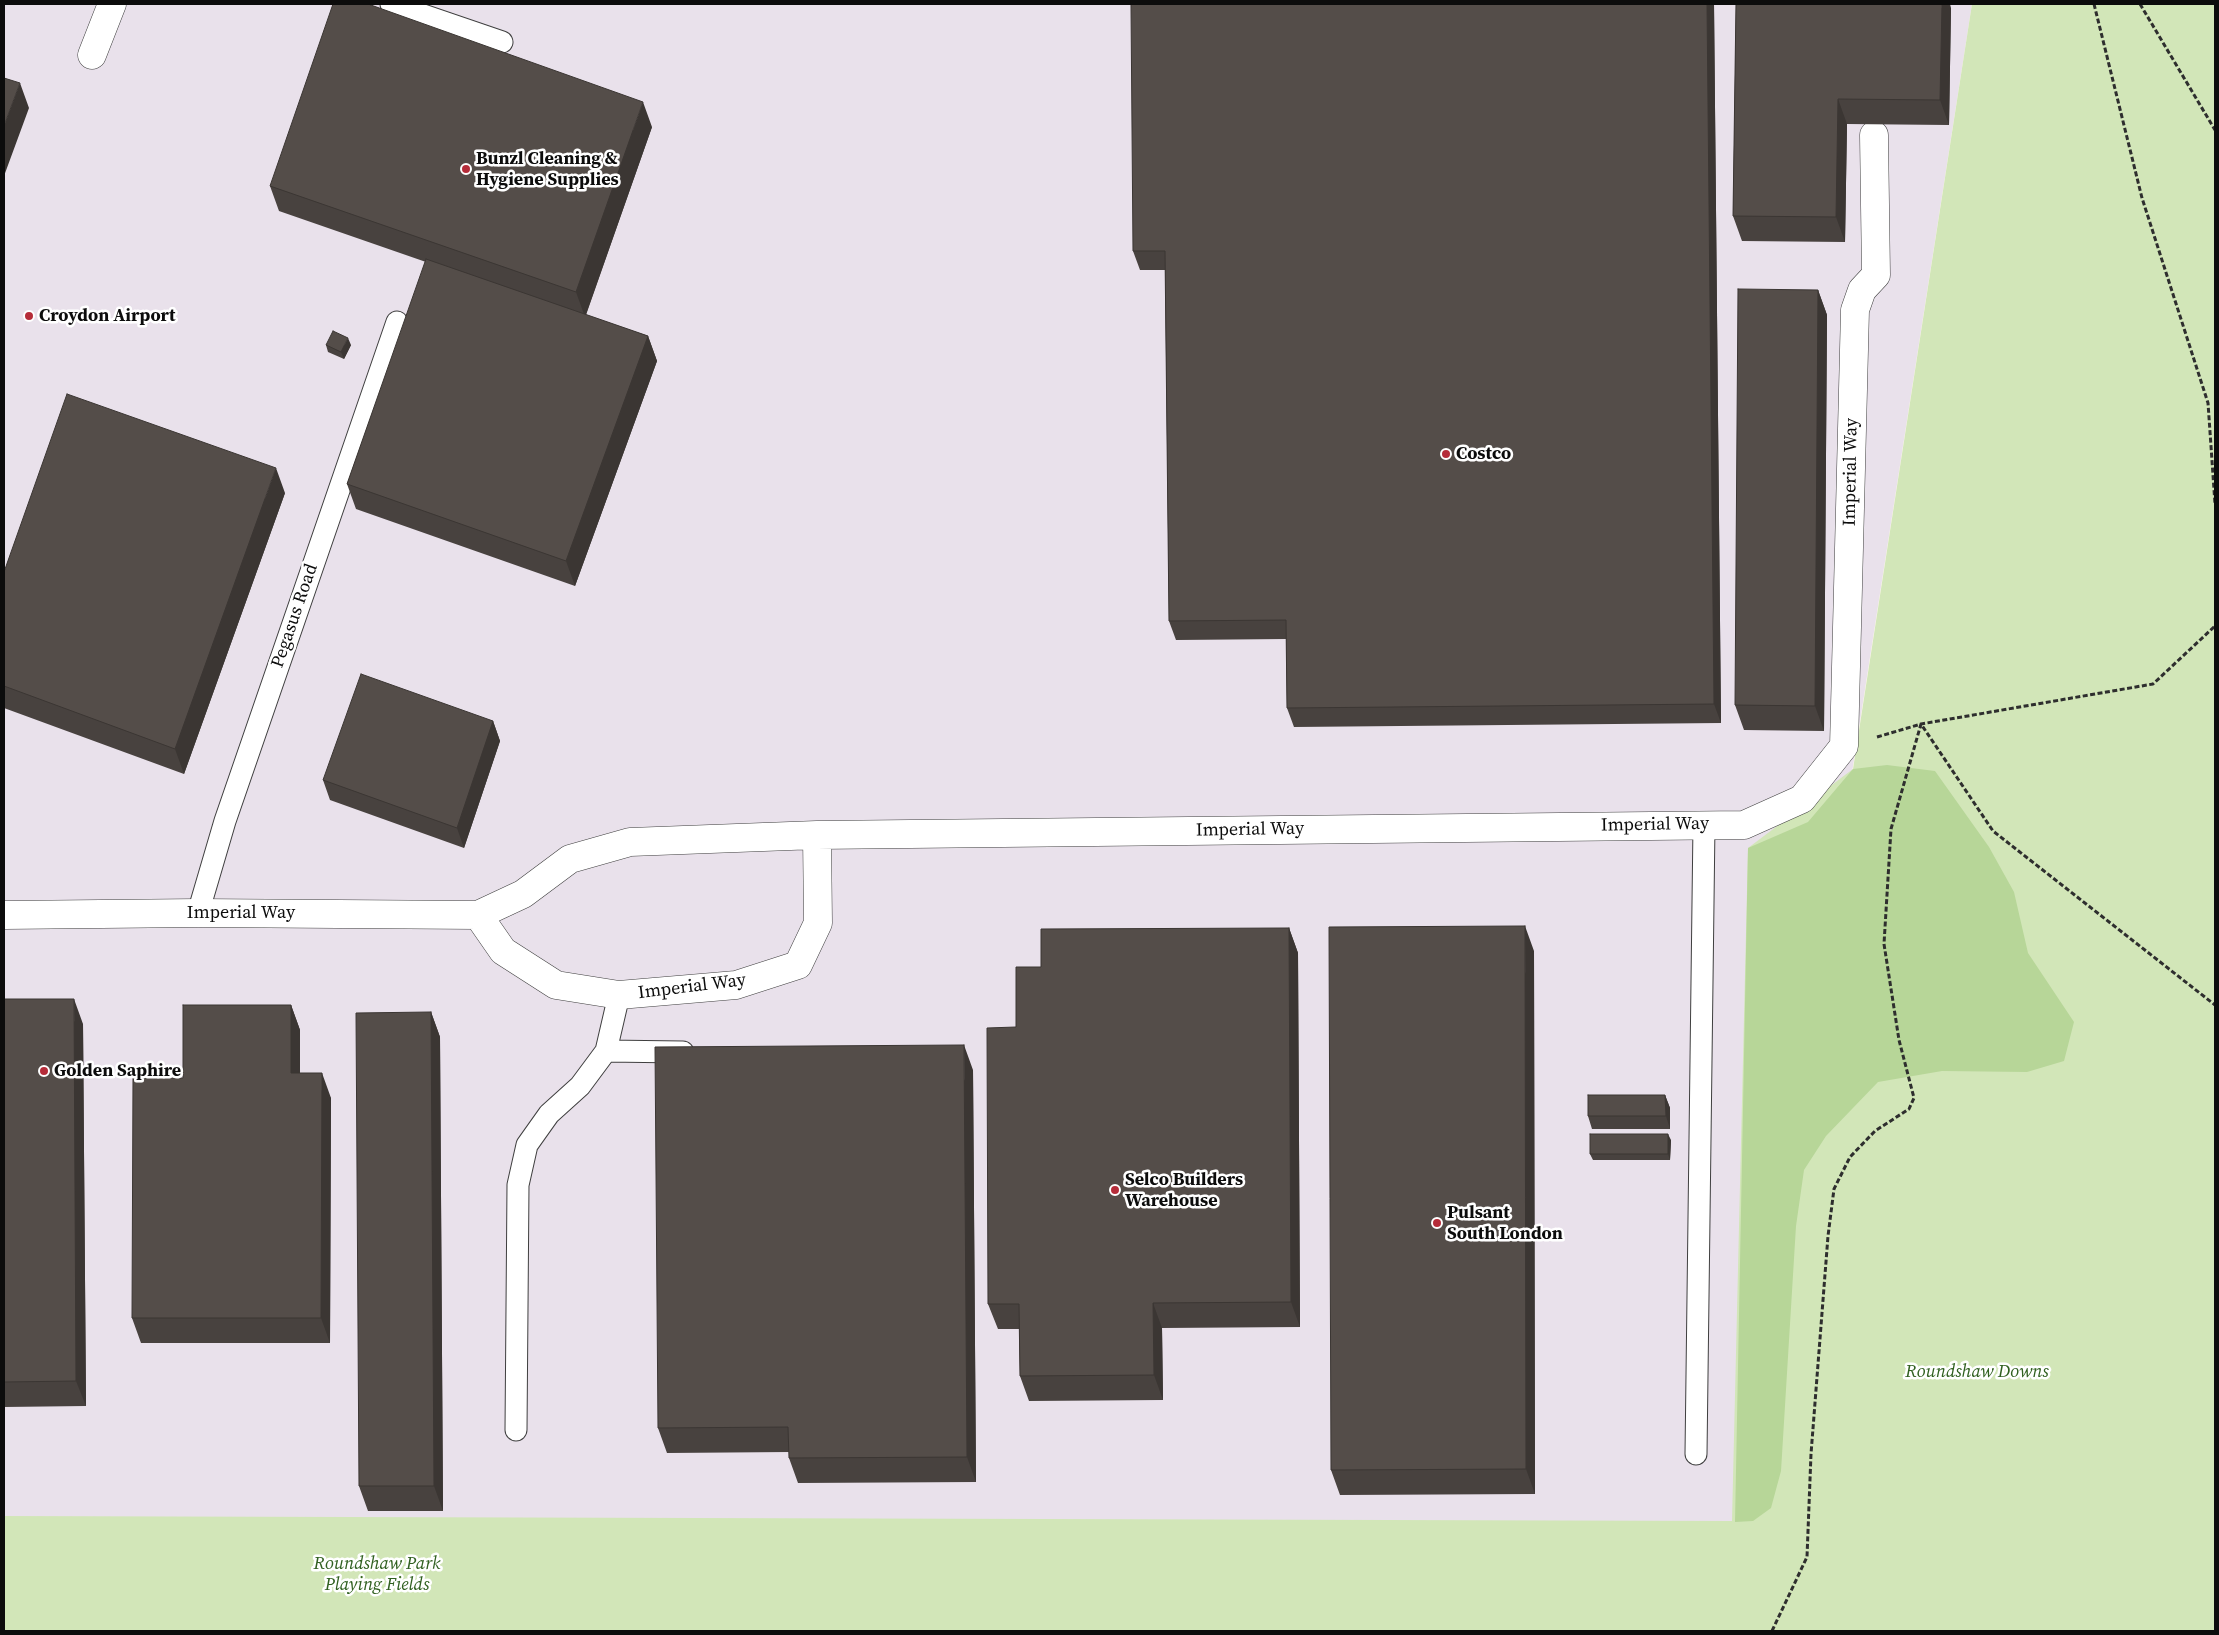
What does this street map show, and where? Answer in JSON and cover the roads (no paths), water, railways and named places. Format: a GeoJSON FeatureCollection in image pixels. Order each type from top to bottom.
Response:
{"type":"FeatureCollection","features":[{"type":"Feature","properties":{"kind":"street"},"geometry":{"type":"LineString","coordinates":[[92,55],[112,4]]}},
{"type":"Feature","properties":{"kind":"street","name":"Imperial Way"},"geometry":{"type":"LineString","coordinates":[[4,915],[198,913],[478,915],[523,894],[570,859],[630,842],[816,836],[1744,825],[1802,799],[1844,746],[1854,310],[1862,290],[1876,275],[1874,135]]}},
{"type":"Feature","properties":{"kind":"street","name":"Imperial Way"},"geometry":{"type":"LineString","coordinates":[[478,915],[503,951],[556,985],[619,995],[736,984],[798,966],[818,923],[816,836]]}},
{"type":"Feature","properties":{"kind":"lane"},"geometry":{"type":"LineString","coordinates":[[391,4],[502,42]]}},
{"type":"Feature","properties":{"kind":"lane","name":"Pegasus Road"},"geometry":{"type":"LineString","coordinates":[[198,913],[228,812],[397,322]]}},
{"type":"Feature","properties":{"kind":"lane"},"geometry":{"type":"LineString","coordinates":[[1696,1454],[1704,824]]}},
{"type":"Feature","properties":{"kind":"lane"},"geometry":{"type":"LineString","coordinates":[[516,1430],[518,1185],[525,1153],[527,1145],[549,1114],[580,1086],[606,1051],[619,995]]}},
{"type":"Feature","properties":{"kind":"lane"},"geometry":{"type":"LineString","coordinates":[[606,1051],[705,1053]]}},
{"type":"Feature","properties":{"kind":"place","name":"Bunzl Cleaning & Hygiene Supplies"},"geometry":{"type":"Point","coordinates":[466,169]}},
{"type":"Feature","properties":{"kind":"place","name":"Croydon Airport"},"geometry":{"type":"Point","coordinates":[29,316]}},
{"type":"Feature","properties":{"kind":"place","name":"Costco"},"geometry":{"type":"Point","coordinates":[1446,454]}},
{"type":"Feature","properties":{"kind":"place","name":"Golden Saphire"},"geometry":{"type":"Point","coordinates":[44,1071]}},
{"type":"Feature","properties":{"kind":"place","name":"Selco Builders Warehouse"},"geometry":{"type":"Point","coordinates":[1115,1190]}},
{"type":"Feature","properties":{"kind":"place","name":"Pulsant South London"},"geometry":{"type":"Point","coordinates":[1437,1223]}},
{"type":"Feature","properties":{"kind":"park label","name":"Roundshaw Downs"},"geometry":{"type":"Point","coordinates":[1977,1372]}},
{"type":"Feature","properties":{"kind":"park label","name":"Roundshaw Park Playing Fields"},"geometry":{"type":"Point","coordinates":[377,1574]}}]}
